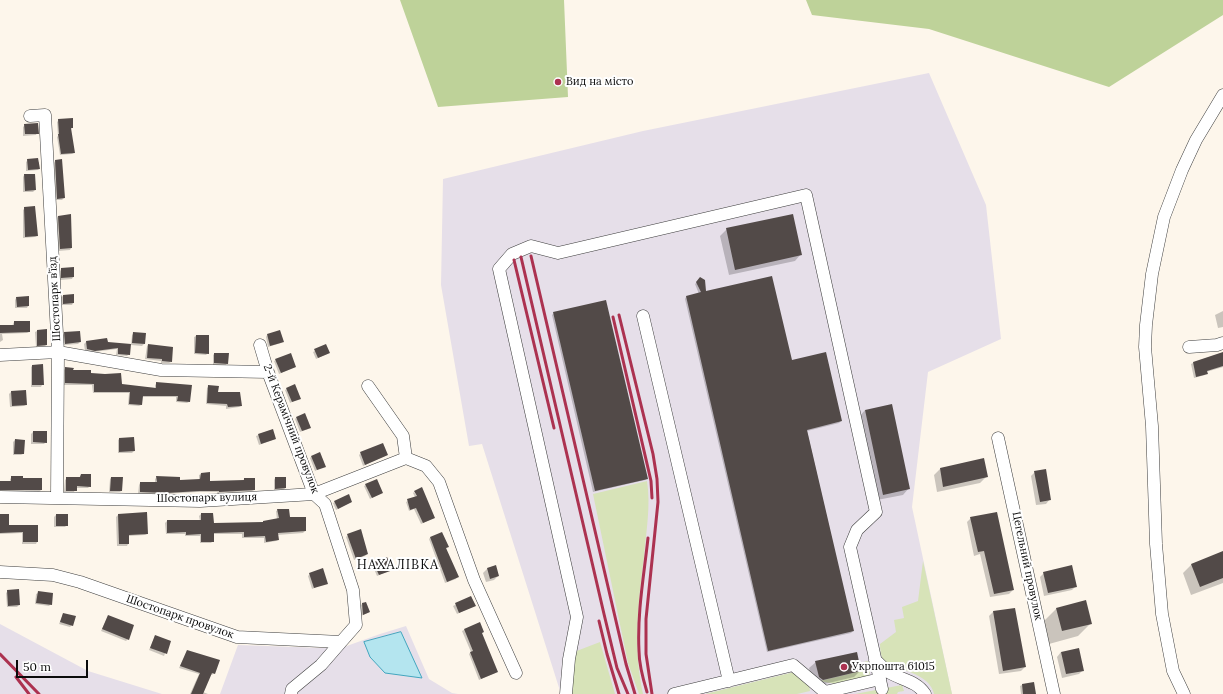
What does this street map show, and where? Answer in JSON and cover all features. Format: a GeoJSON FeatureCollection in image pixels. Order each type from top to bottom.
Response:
{"type":"FeatureCollection","features":[{"type":"Feature","properties":{"kind":"street"},"geometry":{"type":"LineString","coordinates":[[1184,694],[1173,671],[1162,614],[1156,544],[1152,426],[1145,347],[1146,325],[1152,274],[1164,217],[1184,164],[1196,140],[1223,95]]}},
{"type":"Feature","properties":{"kind":"street","name":"Шостопарк в’їзд"},"geometry":{"type":"LineString","coordinates":[[30,116],[45,115],[58,352],[57,497]]}},
{"type":"Feature","properties":{"kind":"street"},"geometry":{"type":"LineString","coordinates":[[566,694],[569,660],[577,617],[499,269],[512,254],[531,246],[558,253],[806,195],[876,512],[857,530],[850,547],[881,684],[825,692],[793,665],[674,694]]}},
{"type":"Feature","properties":{"kind":"street"},"geometry":{"type":"LineString","coordinates":[[643,316],[729,681]]}},
{"type":"Feature","properties":{"kind":"street"},"geometry":{"type":"LineString","coordinates":[[1189,347],[1217,345],[1223,343]]}},
{"type":"Feature","properties":{"kind":"street","name":"2-й Керамічний провулок"},"geometry":{"type":"LineString","coordinates":[[260,345],[268,372],[314,494],[325,504],[353,590],[356,625],[341,642]]}},
{"type":"Feature","properties":{"kind":"street"},"geometry":{"type":"LineString","coordinates":[[0,356],[58,352],[161,370],[268,372]]}},
{"type":"Feature","properties":{"kind":"street"},"geometry":{"type":"LineString","coordinates":[[368,386],[403,436],[406,458],[426,466],[439,482],[474,580],[516,673]]}},
{"type":"Feature","properties":{"kind":"street","name":"Цегельний провулок"},"geometry":{"type":"LineString","coordinates":[[998,438],[1054,694]]}},
{"type":"Feature","properties":{"kind":"street","name":"Шостопарк вулиця"},"geometry":{"type":"LineString","coordinates":[[0,497],[200,501],[314,494],[406,458]]}},
{"type":"Feature","properties":{"kind":"street","name":"Шостопарк провулок"},"geometry":{"type":"LineString","coordinates":[[0,572],[53,575],[80,582],[237,637],[341,642]]}},
{"type":"Feature","properties":{"kind":"street"},"geometry":{"type":"LineString","coordinates":[[291,694],[292,689],[321,665],[341,642]]}},
{"type":"Feature","properties":{"kind":"street"},"geometry":{"type":"LineString","coordinates":[[875,660],[887,671],[921,688],[925,694]]}},
{"type":"Feature","properties":{"kind":"shaded area"},"geometry":{"type":"Polygon","coordinates":[[[929,73],[986,205],[1001,339],[928,372],[912,507],[952,694],[561,694],[482,444],[469,446],[441,285],[443,179],[643,131],[929,73]]]}},
{"type":"Feature","properties":{"kind":"shaded area"},"geometry":{"type":"Polygon","coordinates":[[[0,624],[88,671],[162,694],[0,694],[0,624]]]}},
{"type":"Feature","properties":{"kind":"shaded area"},"geometry":{"type":"Polygon","coordinates":[[[406,626],[429,679],[452,693],[458,694],[220,694],[238,645],[323,648],[344,647],[406,626]]]}},
{"type":"Feature","properties":{"kind":"green space"},"geometry":{"type":"Polygon","coordinates":[[[400,0],[564,0],[568,97],[438,107],[400,0]]]}},
{"type":"Feature","properties":{"kind":"green space"},"geometry":{"type":"Polygon","coordinates":[[[806,0],[1223,0],[1223,15],[1109,87],[929,29],[812,15],[806,0]]]}},
{"type":"Feature","properties":{"kind":"green space"},"geometry":{"type":"Polygon","coordinates":[[[647,481],[648,519],[640,592],[637,642],[643,694],[639,694],[628,663],[593,494],[647,481]]]}},
{"type":"Feature","properties":{"kind":"green space"},"geometry":{"type":"Polygon","coordinates":[[[923,561],[952,694],[934,694],[930,685],[922,678],[904,670],[890,667],[886,664],[881,653],[880,644],[896,632],[894,620],[904,618],[902,607],[918,601],[923,561]]]}},
{"type":"Feature","properties":{"kind":"green space"},"geometry":{"type":"Polygon","coordinates":[[[600,642],[615,694],[568,694],[574,652],[600,642]]]}},
{"type":"Feature","properties":{"kind":"green space"},"geometry":{"type":"Polygon","coordinates":[[[868,661],[870,673],[868,677],[835,684],[820,681],[861,671],[859,663],[868,661]]]}},
{"type":"Feature","properties":{"kind":"green space"},"geometry":{"type":"Polygon","coordinates":[[[794,672],[809,685],[810,691],[797,694],[705,694],[794,672]]]}},
{"type":"Feature","properties":{"kind":"green space"},"geometry":{"type":"Polygon","coordinates":[[[902,685],[904,691],[898,692],[897,694],[855,694],[902,685]]]}},
{"type":"Feature","properties":{"kind":"water"},"geometry":{"type":"Polygon","coordinates":[[[401,632],[422,678],[385,673],[370,657],[364,642],[401,632]]]}},
{"type":"Feature","properties":{"kind":"building"},"geometry":{"type":"Polygon","coordinates":[[[73,118],[73,128],[71,128],[75,153],[61,154],[58,134],[58,119],[73,118]]]}},
{"type":"Feature","properties":{"kind":"building"},"geometry":{"type":"Polygon","coordinates":[[[38,123],[39,134],[25,134],[24,124],[38,123]]]}},
{"type":"Feature","properties":{"kind":"building"},"geometry":{"type":"Polygon","coordinates":[[[38,158],[40,169],[28,170],[27,159],[38,158]]]}},
{"type":"Feature","properties":{"kind":"building"},"geometry":{"type":"Polygon","coordinates":[[[62,159],[65,198],[57,199],[55,160],[62,159]]]}},
{"type":"Feature","properties":{"kind":"building"},"geometry":{"type":"Polygon","coordinates":[[[24,174],[35,174],[36,190],[25,191],[24,174]]]}},
{"type":"Feature","properties":{"kind":"building"},"geometry":{"type":"Polygon","coordinates":[[[35,206],[38,236],[25,237],[24,207],[35,206]]]}},
{"type":"Feature","properties":{"kind":"building"},"geometry":{"type":"Polygon","coordinates":[[[71,214],[72,248],[60,249],[58,216],[71,214]]]}},
{"type":"Feature","properties":{"kind":"building"},"geometry":{"type":"Polygon","coordinates":[[[793,214],[802,255],[735,270],[726,228],[793,214]]]}},
{"type":"Feature","properties":{"kind":"building"},"geometry":{"type":"Polygon","coordinates":[[[74,267],[74,277],[61,278],[61,268],[74,267]]]}},
{"type":"Feature","properties":{"kind":"building"},"geometry":{"type":"Polygon","coordinates":[[[772,276],[792,360],[826,352],[842,421],[807,430],[854,631],[768,651],[686,296],[701,292],[696,282],[700,277],[705,280],[706,291],[772,276]]]}},
{"type":"Feature","properties":{"kind":"building"},"geometry":{"type":"Polygon","coordinates":[[[74,294],[74,303],[63,304],[63,295],[74,294]]]}},
{"type":"Feature","properties":{"kind":"building"},"geometry":{"type":"Polygon","coordinates":[[[29,296],[29,306],[17,307],[16,297],[29,296]]]}},
{"type":"Feature","properties":{"kind":"building"},"geometry":{"type":"Polygon","coordinates":[[[606,300],[648,479],[595,491],[553,312],[606,300]]]}},
{"type":"Feature","properties":{"kind":"building"},"geometry":{"type":"Polygon","coordinates":[[[14,321],[30,321],[30,332],[0,333],[0,325],[14,325],[14,321]]]}},
{"type":"Feature","properties":{"kind":"building"},"geometry":{"type":"Polygon","coordinates":[[[47,329],[47,345],[37,346],[37,330],[47,329]]]}},
{"type":"Feature","properties":{"kind":"building"},"geometry":{"type":"Polygon","coordinates":[[[280,330],[284,342],[270,346],[267,334],[280,330]]]}},
{"type":"Feature","properties":{"kind":"building"},"geometry":{"type":"Polygon","coordinates":[[[80,331],[81,342],[65,344],[64,332],[80,331]]]}},
{"type":"Feature","properties":{"kind":"building"},"geometry":{"type":"Polygon","coordinates":[[[133,332],[146,333],[145,344],[132,343],[133,332]]]}},
{"type":"Feature","properties":{"kind":"building"},"geometry":{"type":"Polygon","coordinates":[[[196,335],[209,335],[209,354],[195,353],[196,335]]]}},
{"type":"Feature","properties":{"kind":"building"},"geometry":{"type":"Polygon","coordinates":[[[107,338],[108,342],[131,344],[130,355],[118,354],[118,348],[95,351],[87,349],[86,341],[107,338]]]}},
{"type":"Feature","properties":{"kind":"building"},"geometry":{"type":"Polygon","coordinates":[[[148,344],[173,347],[172,362],[162,361],[162,359],[147,358],[148,344]]]}},
{"type":"Feature","properties":{"kind":"building"},"geometry":{"type":"Polygon","coordinates":[[[326,344],[330,353],[318,358],[314,349],[326,344]]]}},
{"type":"Feature","properties":{"kind":"building"},"geometry":{"type":"Polygon","coordinates":[[[1223,352],[1223,366],[1207,371],[1208,374],[1196,377],[1193,362],[1223,352]]]}},
{"type":"Feature","properties":{"kind":"building"},"geometry":{"type":"Polygon","coordinates":[[[214,353],[229,353],[228,364],[214,363],[214,353]]]}},
{"type":"Feature","properties":{"kind":"building"},"geometry":{"type":"Polygon","coordinates":[[[291,353],[296,367],[281,373],[275,359],[291,353]]]}},
{"type":"Feature","properties":{"kind":"building"},"geometry":{"type":"Polygon","coordinates":[[[43,364],[44,385],[32,385],[32,365],[43,364]]]}},
{"type":"Feature","properties":{"kind":"building"},"geometry":{"type":"Polygon","coordinates":[[[65,367],[74,368],[73,370],[91,370],[91,373],[121,373],[122,384],[156,388],[156,382],[192,385],[190,402],[177,401],[178,396],[143,396],[142,405],[129,404],[130,392],[94,392],[94,384],[65,383],[65,367]]]}},
{"type":"Feature","properties":{"kind":"building"},"geometry":{"type":"Polygon","coordinates":[[[295,384],[301,399],[292,402],[286,388],[295,384]]]}},
{"type":"Feature","properties":{"kind":"building"},"geometry":{"type":"Polygon","coordinates":[[[208,385],[219,386],[218,392],[240,392],[242,406],[228,407],[227,404],[207,403],[208,385]]]}},
{"type":"Feature","properties":{"kind":"building"},"geometry":{"type":"Polygon","coordinates":[[[26,390],[27,405],[12,406],[11,391],[26,390]]]}},
{"type":"Feature","properties":{"kind":"building"},"geometry":{"type":"Polygon","coordinates":[[[892,404],[910,489],[883,495],[865,410],[892,404]]]}},
{"type":"Feature","properties":{"kind":"building"},"geometry":{"type":"Polygon","coordinates":[[[305,413],[311,428],[302,431],[296,417],[305,413]]]}},
{"type":"Feature","properties":{"kind":"building"},"geometry":{"type":"Polygon","coordinates":[[[273,429],[276,439],[261,444],[258,434],[273,429]]]}},
{"type":"Feature","properties":{"kind":"building"},"geometry":{"type":"Polygon","coordinates":[[[33,431],[47,431],[47,443],[33,442],[33,431]]]}},
{"type":"Feature","properties":{"kind":"building"},"geometry":{"type":"Polygon","coordinates":[[[134,437],[135,451],[119,452],[119,438],[134,437]]]}},
{"type":"Feature","properties":{"kind":"building"},"geometry":{"type":"Polygon","coordinates":[[[15,439],[25,440],[24,454],[14,454],[15,439]]]}},
{"type":"Feature","properties":{"kind":"building"},"geometry":{"type":"Polygon","coordinates":[[[383,443],[388,455],[365,465],[360,452],[383,443]]]}},
{"type":"Feature","properties":{"kind":"building"},"geometry":{"type":"Polygon","coordinates":[[[320,452],[326,467],[317,470],[311,456],[320,452]]]}},
{"type":"Feature","properties":{"kind":"building"},"geometry":{"type":"Polygon","coordinates":[[[984,458],[988,477],[943,487],[940,468],[984,458]]]}},
{"type":"Feature","properties":{"kind":"building"},"geometry":{"type":"Polygon","coordinates":[[[1046,469],[1051,500],[1040,502],[1034,471],[1046,469]]]}},
{"type":"Feature","properties":{"kind":"building"},"geometry":{"type":"Polygon","coordinates":[[[210,472],[210,481],[244,480],[244,478],[255,478],[255,490],[166,493],[140,492],[140,482],[157,482],[156,476],[180,477],[180,480],[200,479],[201,473],[210,472]]]}},
{"type":"Feature","properties":{"kind":"building"},"geometry":{"type":"Polygon","coordinates":[[[81,474],[91,474],[91,487],[77,486],[77,491],[66,491],[66,477],[80,477],[81,474]]]}},
{"type":"Feature","properties":{"kind":"building"},"geometry":{"type":"Polygon","coordinates":[[[11,476],[23,476],[23,478],[42,478],[42,490],[0,490],[0,481],[11,481],[11,476]]]}},
{"type":"Feature","properties":{"kind":"building"},"geometry":{"type":"Polygon","coordinates":[[[111,477],[123,477],[122,491],[110,491],[111,477]]]}},
{"type":"Feature","properties":{"kind":"building"},"geometry":{"type":"Polygon","coordinates":[[[275,477],[286,477],[286,488],[275,489],[275,477]]]}},
{"type":"Feature","properties":{"kind":"building"},"geometry":{"type":"Polygon","coordinates":[[[377,479],[383,493],[372,498],[365,484],[377,479]]]}},
{"type":"Feature","properties":{"kind":"building"},"geometry":{"type":"Polygon","coordinates":[[[422,487],[435,518],[423,523],[416,508],[410,510],[407,499],[417,496],[414,491],[422,487]]]}},
{"type":"Feature","properties":{"kind":"building"},"geometry":{"type":"Polygon","coordinates":[[[349,494],[352,502],[338,509],[334,501],[349,494]]]}},
{"type":"Feature","properties":{"kind":"building"},"geometry":{"type":"Polygon","coordinates":[[[277,509],[289,509],[290,517],[306,517],[306,531],[278,533],[279,540],[266,542],[265,536],[244,537],[244,532],[214,533],[214,542],[201,542],[201,534],[186,535],[186,532],[167,533],[167,520],[201,520],[201,513],[213,513],[214,523],[263,522],[279,518],[277,509]]]}},
{"type":"Feature","properties":{"kind":"building"},"geometry":{"type":"Polygon","coordinates":[[[147,512],[148,534],[129,535],[129,544],[119,544],[118,514],[147,512]]]}},
{"type":"Feature","properties":{"kind":"building"},"geometry":{"type":"Polygon","coordinates":[[[997,512],[1014,590],[994,594],[984,551],[978,552],[970,517],[997,512]]]}},
{"type":"Feature","properties":{"kind":"building"},"geometry":{"type":"Polygon","coordinates":[[[0,514],[9,514],[9,525],[38,525],[38,542],[23,542],[23,532],[0,533],[0,514]]]}},
{"type":"Feature","properties":{"kind":"building"},"geometry":{"type":"Polygon","coordinates":[[[56,514],[68,514],[68,526],[56,526],[56,514]]]}},
{"type":"Feature","properties":{"kind":"building"},"geometry":{"type":"Polygon","coordinates":[[[361,529],[368,554],[356,559],[347,534],[361,529]]]}},
{"type":"Feature","properties":{"kind":"building"},"geometry":{"type":"Polygon","coordinates":[[[442,532],[449,547],[446,548],[459,577],[447,582],[430,537],[442,532]]]}},
{"type":"Feature","properties":{"kind":"building"},"geometry":{"type":"Polygon","coordinates":[[[1223,551],[1223,578],[1200,587],[1191,564],[1223,551]]]}},
{"type":"Feature","properties":{"kind":"building"},"geometry":{"type":"Polygon","coordinates":[[[387,557],[393,570],[379,575],[373,562],[387,557]]]}},
{"type":"Feature","properties":{"kind":"building"},"geometry":{"type":"Polygon","coordinates":[[[496,565],[499,576],[490,579],[487,568],[496,565]]]}},
{"type":"Feature","properties":{"kind":"building"},"geometry":{"type":"Polygon","coordinates":[[[1072,565],[1077,587],[1048,593],[1043,572],[1072,565]]]}},
{"type":"Feature","properties":{"kind":"building"},"geometry":{"type":"Polygon","coordinates":[[[323,568],[328,584],[314,588],[309,573],[323,568]]]}},
{"type":"Feature","properties":{"kind":"building"},"geometry":{"type":"Polygon","coordinates":[[[19,589],[20,605],[8,606],[7,590],[19,589]]]}},
{"type":"Feature","properties":{"kind":"building"},"geometry":{"type":"Polygon","coordinates":[[[38,591],[53,593],[52,605],[36,603],[38,591]]]}},
{"type":"Feature","properties":{"kind":"building"},"geometry":{"type":"Polygon","coordinates":[[[471,596],[476,606],[459,613],[455,603],[471,596]]]}},
{"type":"Feature","properties":{"kind":"building"},"geometry":{"type":"Polygon","coordinates":[[[1086,600],[1092,624],[1062,631],[1056,608],[1086,600]]]}},
{"type":"Feature","properties":{"kind":"building"},"geometry":{"type":"Polygon","coordinates":[[[366,602],[370,612],[363,615],[362,603],[366,602]]]}},
{"type":"Feature","properties":{"kind":"building"},"geometry":{"type":"Polygon","coordinates":[[[1015,608],[1026,667],[1003,671],[993,611],[1015,608]]]}},
{"type":"Feature","properties":{"kind":"building"},"geometry":{"type":"Polygon","coordinates":[[[63,613],[76,616],[73,626],[60,622],[63,613]]]}},
{"type":"Feature","properties":{"kind":"building"},"geometry":{"type":"Polygon","coordinates":[[[108,615],[134,625],[129,640],[102,629],[108,615]]]}},
{"type":"Feature","properties":{"kind":"building"},"geometry":{"type":"Polygon","coordinates":[[[480,622],[484,632],[482,633],[498,672],[481,679],[470,652],[473,651],[464,629],[480,622]]]}},
{"type":"Feature","properties":{"kind":"building"},"geometry":{"type":"Polygon","coordinates":[[[155,635],[171,641],[167,654],[150,648],[155,635]]]}},
{"type":"Feature","properties":{"kind":"building"},"geometry":{"type":"Polygon","coordinates":[[[1079,648],[1084,671],[1066,674],[1061,652],[1079,648]]]}},
{"type":"Feature","properties":{"kind":"building"},"geometry":{"type":"Polygon","coordinates":[[[187,650],[220,660],[215,674],[212,673],[203,694],[191,694],[200,673],[180,666],[187,650]]]}},
{"type":"Feature","properties":{"kind":"building"},"geometry":{"type":"Polygon","coordinates":[[[857,652],[861,671],[823,680],[819,677],[815,661],[857,652]]]}},
{"type":"Feature","properties":{"kind":"building"},"geometry":{"type":"Polygon","coordinates":[[[1034,682],[1036,694],[1023,694],[1022,684],[1034,682]]]}},
{"type":"Feature","properties":{"kind":"railway"},"geometry":{"type":"LineString","coordinates":[[531,256],[626,664],[635,694]]}},
{"type":"Feature","properties":{"kind":"railway"},"geometry":{"type":"LineString","coordinates":[[521,257],[617,668],[628,694]]}},
{"type":"Feature","properties":{"kind":"railway"},"geometry":{"type":"LineString","coordinates":[[514,260],[554,428]]}},
{"type":"Feature","properties":{"kind":"railway"},"geometry":{"type":"LineString","coordinates":[[619,315],[653,454],[657,479],[658,502],[646,619],[646,654],[652,694]]}},
{"type":"Feature","properties":{"kind":"railway"},"geometry":{"type":"LineString","coordinates":[[613,317],[651,481],[652,498]]}},
{"type":"Feature","properties":{"kind":"railway"},"geometry":{"type":"LineString","coordinates":[[647,692],[640,661],[639,623],[648,538]]}},
{"type":"Feature","properties":{"kind":"railway"},"geometry":{"type":"LineString","coordinates":[[599,621],[619,694]]}},
{"type":"Feature","properties":{"kind":"railway"},"geometry":{"type":"LineString","coordinates":[[0,654],[39,694]]}},
{"type":"Feature","properties":{"kind":"railway"},"geometry":{"type":"LineString","coordinates":[[16,677],[29,694]]}},
{"type":"Feature","properties":{"kind":"place","name":"Вид на місто"},"geometry":{"type":"Point","coordinates":[558,82]}},
{"type":"Feature","properties":{"kind":"place","name":"Укрпошта 61015"},"geometry":{"type":"Point","coordinates":[844,667]}},
{"type":"Feature","properties":{"kind":"district","name":"НАХАЛІВКА"},"geometry":{"type":"Point","coordinates":[398,565]}}]}
